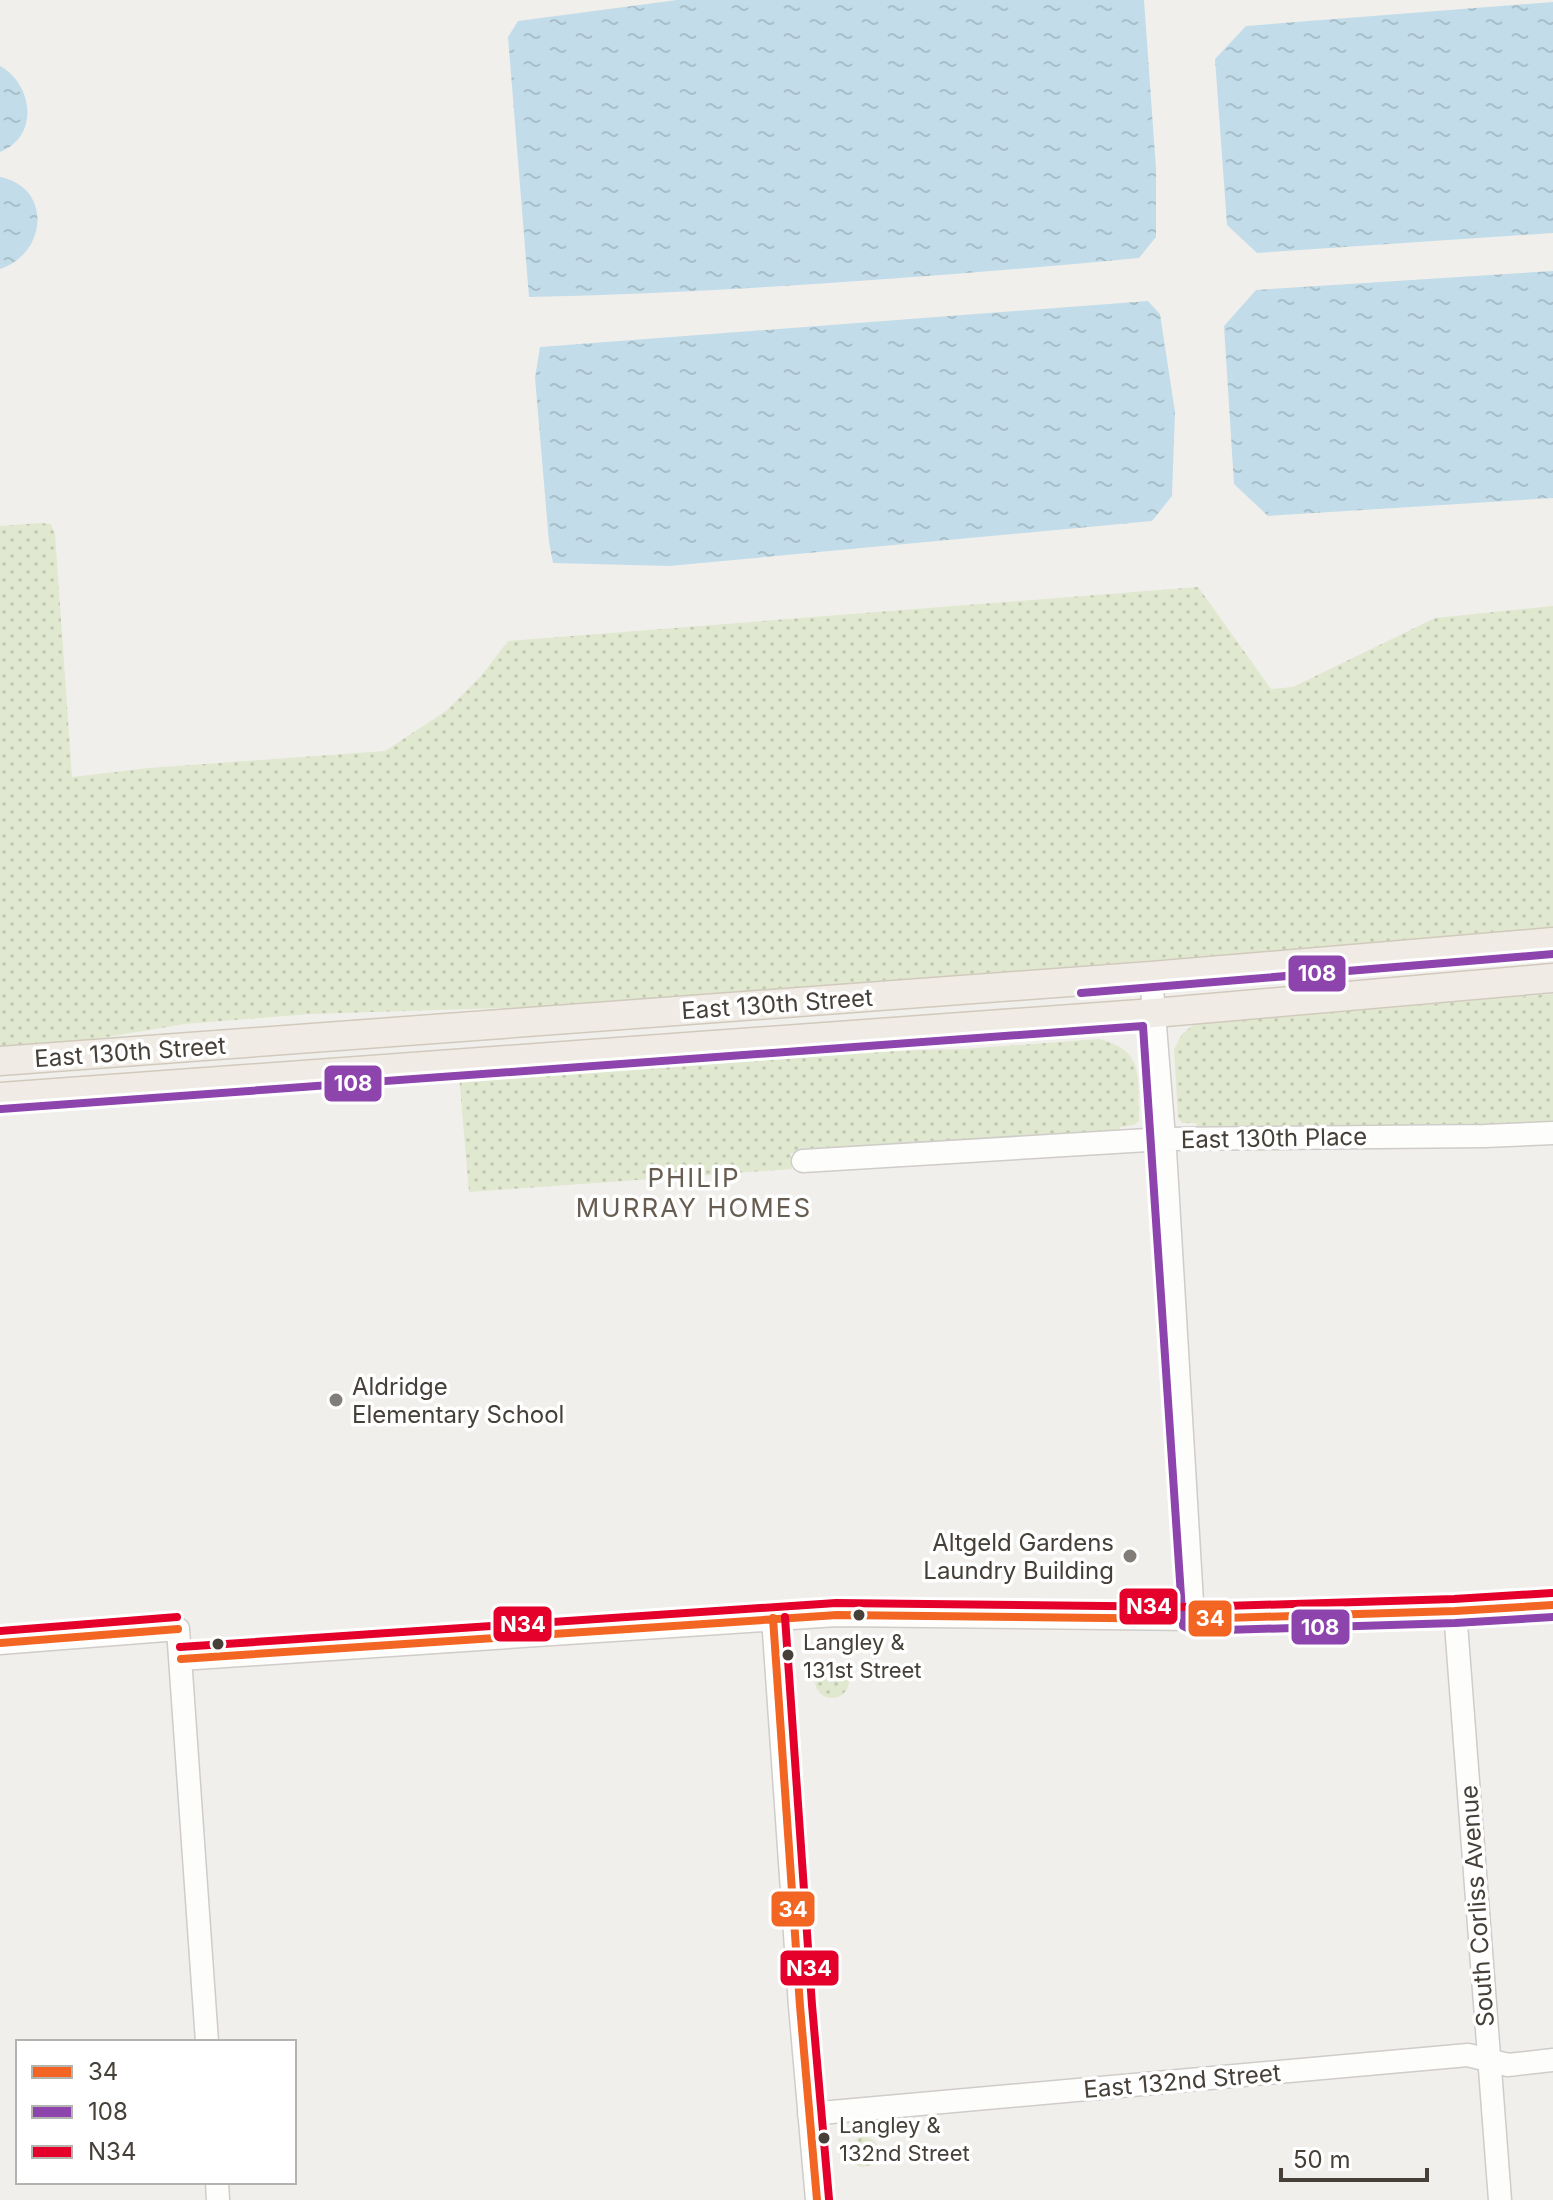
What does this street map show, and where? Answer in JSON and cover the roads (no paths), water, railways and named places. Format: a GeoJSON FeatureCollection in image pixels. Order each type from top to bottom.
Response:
{"type":"FeatureCollection","features":[{"type":"Feature","properties":{"kind":"main road","name":"East 130th Street"},"geometry":{"type":"LineString","coordinates":[[0,1061],[1151,976],[1553,942]]}},
{"type":"Feature","properties":{"kind":"main road","name":"East 130th Street"},"geometry":{"type":"LineString","coordinates":[[0,1097],[1154,1013],[1553,978]]}},
{"type":"Feature","properties":{"kind":"street"},"geometry":{"type":"LineString","coordinates":[[1151,976],[1193,1619]]}},
{"type":"Feature","properties":{"kind":"street","name":"East 130th Place"},"geometry":{"type":"LineString","coordinates":[[803,1161],[1164,1139],[1553,1133]]}},
{"type":"Feature","properties":{"kind":"street"},"geometry":{"type":"LineString","coordinates":[[181,1659],[843,1615],[1193,1619],[1553,1605]]}},
{"type":"Feature","properties":{"kind":"street","name":"South Corliss Avenue"},"geometry":{"type":"LineString","coordinates":[[1455,1611],[1500,2200]]}},
{"type":"Feature","properties":{"kind":"street"},"geometry":{"type":"LineString","coordinates":[[773,1618],[817,2200]]}},
{"type":"Feature","properties":{"kind":"street"},"geometry":{"type":"LineString","coordinates":[[0,1643],[178,1629],[207,2040]]}},
{"type":"Feature","properties":{"kind":"street","name":"East 132nd Street"},"geometry":{"type":"LineString","coordinates":[[809,2114],[1468,2055],[1508,2065],[1553,2060]]}},
{"type":"Feature","properties":{"kind":"water"},"geometry":{"type":"Polygon","coordinates":[[[677,0],[1144,0],[1156,169],[1156,237],[1139,258],[834,283],[529,297],[508,37],[518,21],[677,0]]]}},
{"type":"Feature","properties":{"kind":"water"},"geometry":{"type":"Polygon","coordinates":[[[1553,2],[1553,233],[1257,253],[1227,225],[1215,59],[1246,26],[1553,2]]]}},
{"type":"Feature","properties":{"kind":"water"},"geometry":{"type":"Polygon","coordinates":[[[0,66],[20,85],[27,110],[22,134],[0,152],[0,66]]]}},
{"type":"Feature","properties":{"kind":"water"},"geometry":{"type":"Polygon","coordinates":[[[0,177],[17,183],[29,193],[36,206],[38,221],[28,249],[16,261],[0,269],[0,177]]]}},
{"type":"Feature","properties":{"kind":"water"},"geometry":{"type":"Polygon","coordinates":[[[1553,271],[1553,498],[1268,516],[1234,484],[1224,326],[1256,290],[1553,271]]]}},
{"type":"Feature","properties":{"kind":"water"},"geometry":{"type":"Polygon","coordinates":[[[1148,301],[1160,314],[1175,412],[1172,496],[1152,521],[669,566],[553,563],[535,378],[540,347],[1148,301]]]}},
{"type":"Feature","properties":{"kind":"place","name":"Aldridge Elementary School"},"geometry":{"type":"Point","coordinates":[336,1400]}},
{"type":"Feature","properties":{"kind":"place","name":"Altgeld Gardens Laundry Building"},"geometry":{"type":"Point","coordinates":[1130,1556]}},
{"type":"Feature","properties":{"kind":"place","name":"Langley & 131st Street"},"geometry":{"type":"Point","coordinates":[788,1655]}},
{"type":"Feature","properties":{"kind":"place","name":"Langley & 132nd Street"},"geometry":{"type":"Point","coordinates":[824,2138]}},
{"type":"Feature","properties":{"kind":"district","name":"PHILIP MURRAY HOMES"},"geometry":{"type":"Point","coordinates":[694,1192]}}]}
